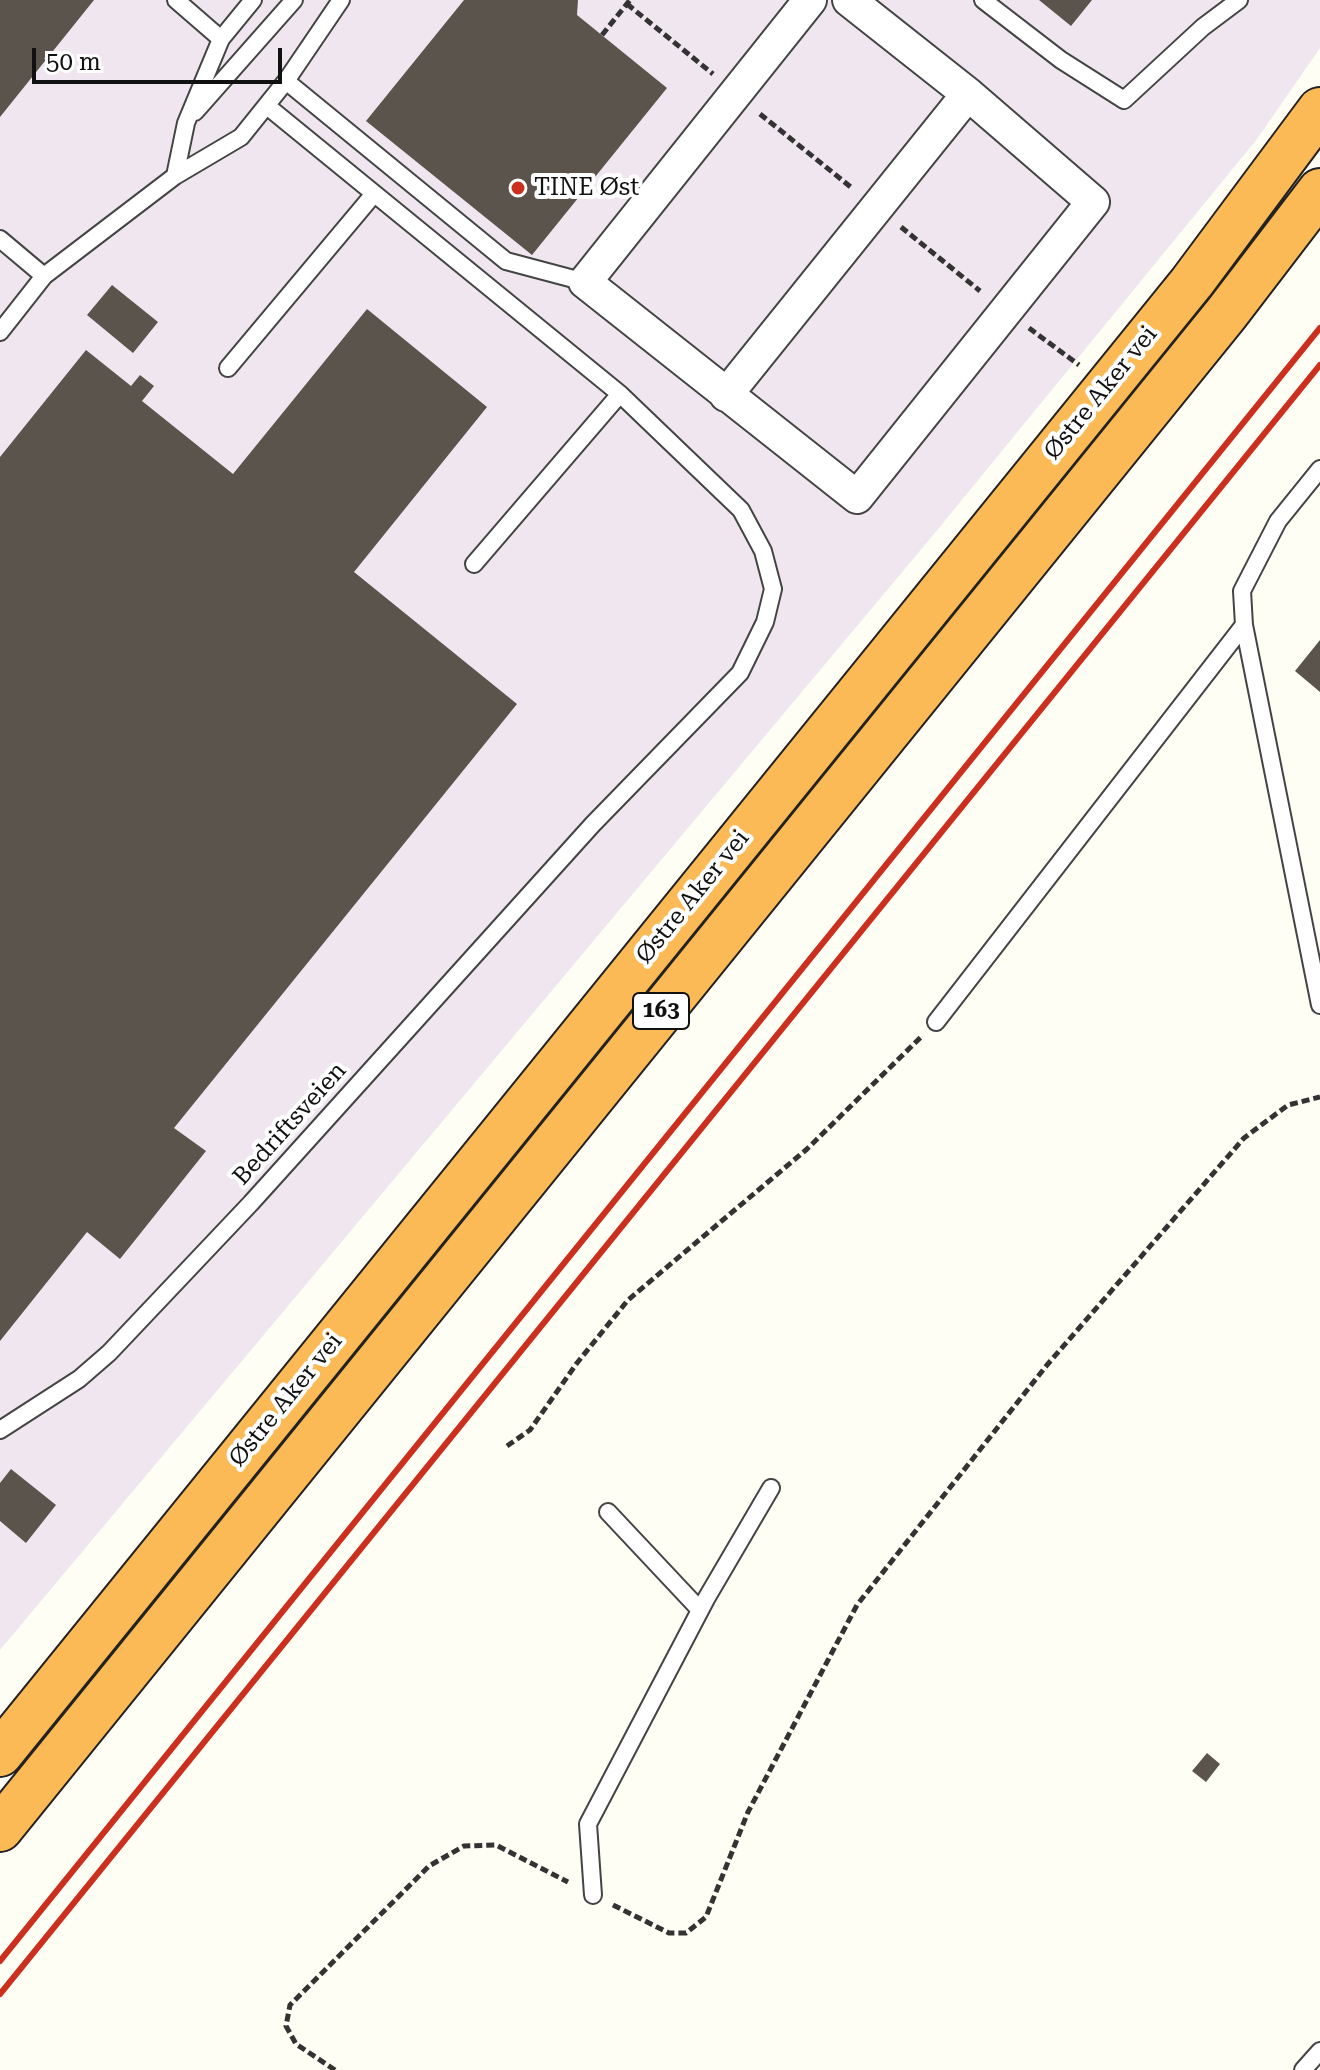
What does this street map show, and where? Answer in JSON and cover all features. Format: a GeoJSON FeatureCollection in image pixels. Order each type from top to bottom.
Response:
{"type":"FeatureCollection","features":[{"type":"Feature","properties":{"kind":"highway","name":"Østre Aker vei"},"geometry":{"type":"LineString","coordinates":[[0,1754],[1192,282],[1320,110]]}},
{"type":"Feature","properties":{"kind":"highway","name":"Østre Aker vei"},"geometry":{"type":"LineString","coordinates":[[0,1829],[1226,314],[1320,191]]}},
{"type":"Feature","properties":{"kind":"street"},"geometry":{"type":"LineString","coordinates":[[810,0],[585,282],[857,497],[1093,202],[968,94],[849,0]]}},
{"type":"Feature","properties":{"kind":"street"},"geometry":{"type":"LineString","coordinates":[[726,395],[968,94]]}},
{"type":"Feature","properties":{"kind":"lane"},"geometry":{"type":"LineString","coordinates":[[176,0],[221,39]]}},
{"type":"Feature","properties":{"kind":"lane"},"geometry":{"type":"LineString","coordinates":[[193,0],[198,20]]}},
{"type":"Feature","properties":{"kind":"lane"},"geometry":{"type":"LineString","coordinates":[[175,176],[186,123],[221,39],[253,0]]}},
{"type":"Feature","properties":{"kind":"lane"},"geometry":{"type":"LineString","coordinates":[[186,123],[294,0]]}},
{"type":"Feature","properties":{"kind":"lane"},"geometry":{"type":"LineString","coordinates":[[0,332],[44,276],[175,176],[241,137],[286,81],[341,0]]}},
{"type":"Feature","properties":{"kind":"lane"},"geometry":{"type":"LineString","coordinates":[[983,0],[1061,60],[1124,100],[1203,27],[1239,0]]}},
{"type":"Feature","properties":{"kind":"lane"},"geometry":{"type":"LineString","coordinates":[[286,81],[506,261],[585,282]]}},
{"type":"Feature","properties":{"kind":"lane","name":"Bedriftsveien"},"geometry":{"type":"LineString","coordinates":[[0,1430],[79,1379],[109,1353],[261,1191],[593,824],[740,673],[765,622],[773,589],[763,551],[741,510],[620,394],[267,106]]}},
{"type":"Feature","properties":{"kind":"lane"},"geometry":{"type":"LineString","coordinates":[[228,368],[373,195]]}},
{"type":"Feature","properties":{"kind":"lane"},"geometry":{"type":"LineString","coordinates":[[0,239],[44,276]]}},
{"type":"Feature","properties":{"kind":"lane"},"geometry":{"type":"LineString","coordinates":[[474,564],[620,394]]}},
{"type":"Feature","properties":{"kind":"lane"},"geometry":{"type":"LineString","coordinates":[[1320,469],[1278,521],[1242,591],[1244,625],[1320,1005]]}},
{"type":"Feature","properties":{"kind":"lane"},"geometry":{"type":"LineString","coordinates":[[936,1022],[1244,625]]}},
{"type":"Feature","properties":{"kind":"lane"},"geometry":{"type":"LineString","coordinates":[[593,1895],[588,1824],[700,1610],[771,1488]]}},
{"type":"Feature","properties":{"kind":"lane"},"geometry":{"type":"LineString","coordinates":[[608,1512],[700,1610]]}},
{"type":"Feature","properties":{"kind":"lane"},"geometry":{"type":"LineString","coordinates":[[1303,2070],[1320,2051]]}},
{"type":"Feature","properties":{"kind":"path"},"geometry":{"type":"LineString","coordinates":[[602,35],[630,0]]}},
{"type":"Feature","properties":{"kind":"path"},"geometry":{"type":"LineString","coordinates":[[507,1446],[530,1430],[577,1363],[628,1300],[807,1149],[936,1022]]}},
{"type":"Feature","properties":{"kind":"path"},"geometry":{"type":"LineString","coordinates":[[335,2070],[296,2044],[286,2026],[290,2005],[429,1866],[464,1846],[496,1845],[669,1933],[686,1933],[706,1917],[748,1812],[857,1605],[1047,1365],[1244,1138],[1288,1105],[1320,1097]]}},
{"type":"Feature","properties":{"kind":"shaded area"},"geometry":{"type":"Polygon","coordinates":[[[0,0],[1320,0],[1320,48],[1257,139],[934,534],[0,1650],[0,0]]]}},
{"type":"Feature","properties":{"kind":"building"},"geometry":{"type":"Polygon","coordinates":[[[0,0],[94,0],[0,117],[0,0]]]}},
{"type":"Feature","properties":{"kind":"building","name":"TINE Øst"},"geometry":{"type":"Polygon","coordinates":[[[464,0],[578,0],[577,15],[667,88],[532,255],[366,121],[464,0]]]}},
{"type":"Feature","properties":{"kind":"building"},"geometry":{"type":"Polygon","coordinates":[[[1039,0],[1092,0],[1071,26],[1039,0]]]}},
{"type":"Feature","properties":{"kind":"building"},"geometry":{"type":"Polygon","coordinates":[[[112,285],[158,322],[133,353],[87,315],[112,285]]]}},
{"type":"Feature","properties":{"kind":"building"},"geometry":{"type":"Polygon","coordinates":[[[367,309],[487,407],[354,572],[517,704],[174,1128],[206,1151],[120,1259],[87,1232],[0,1341],[0,457],[86,350],[131,386],[140,375],[154,386],[142,401],[233,474],[367,309]]]}},
{"type":"Feature","properties":{"kind":"building"},"geometry":{"type":"Polygon","coordinates":[[[1320,640],[1320,692],[1295,671],[1320,640]]]}},
{"type":"Feature","properties":{"kind":"building"},"geometry":{"type":"Polygon","coordinates":[[[11,1469],[56,1505],[26,1543],[0,1521],[0,1483],[11,1469]]]}},
{"type":"Feature","properties":{"kind":"building"},"geometry":{"type":"Polygon","coordinates":[[[1207,1753],[1220,1764],[1206,1782],[1192,1771],[1207,1753]]]}},
{"type":"Feature","properties":{"kind":"railway"},"geometry":{"type":"LineString","coordinates":[[0,1961],[1320,328]]}},
{"type":"Feature","properties":{"kind":"railway"},"geometry":{"type":"LineString","coordinates":[[0,1994],[1320,365]]}},
{"type":"Feature","properties":{"kind":"place","name":"TINE Øst"},"geometry":{"type":"Point","coordinates":[518,188]}}]}
